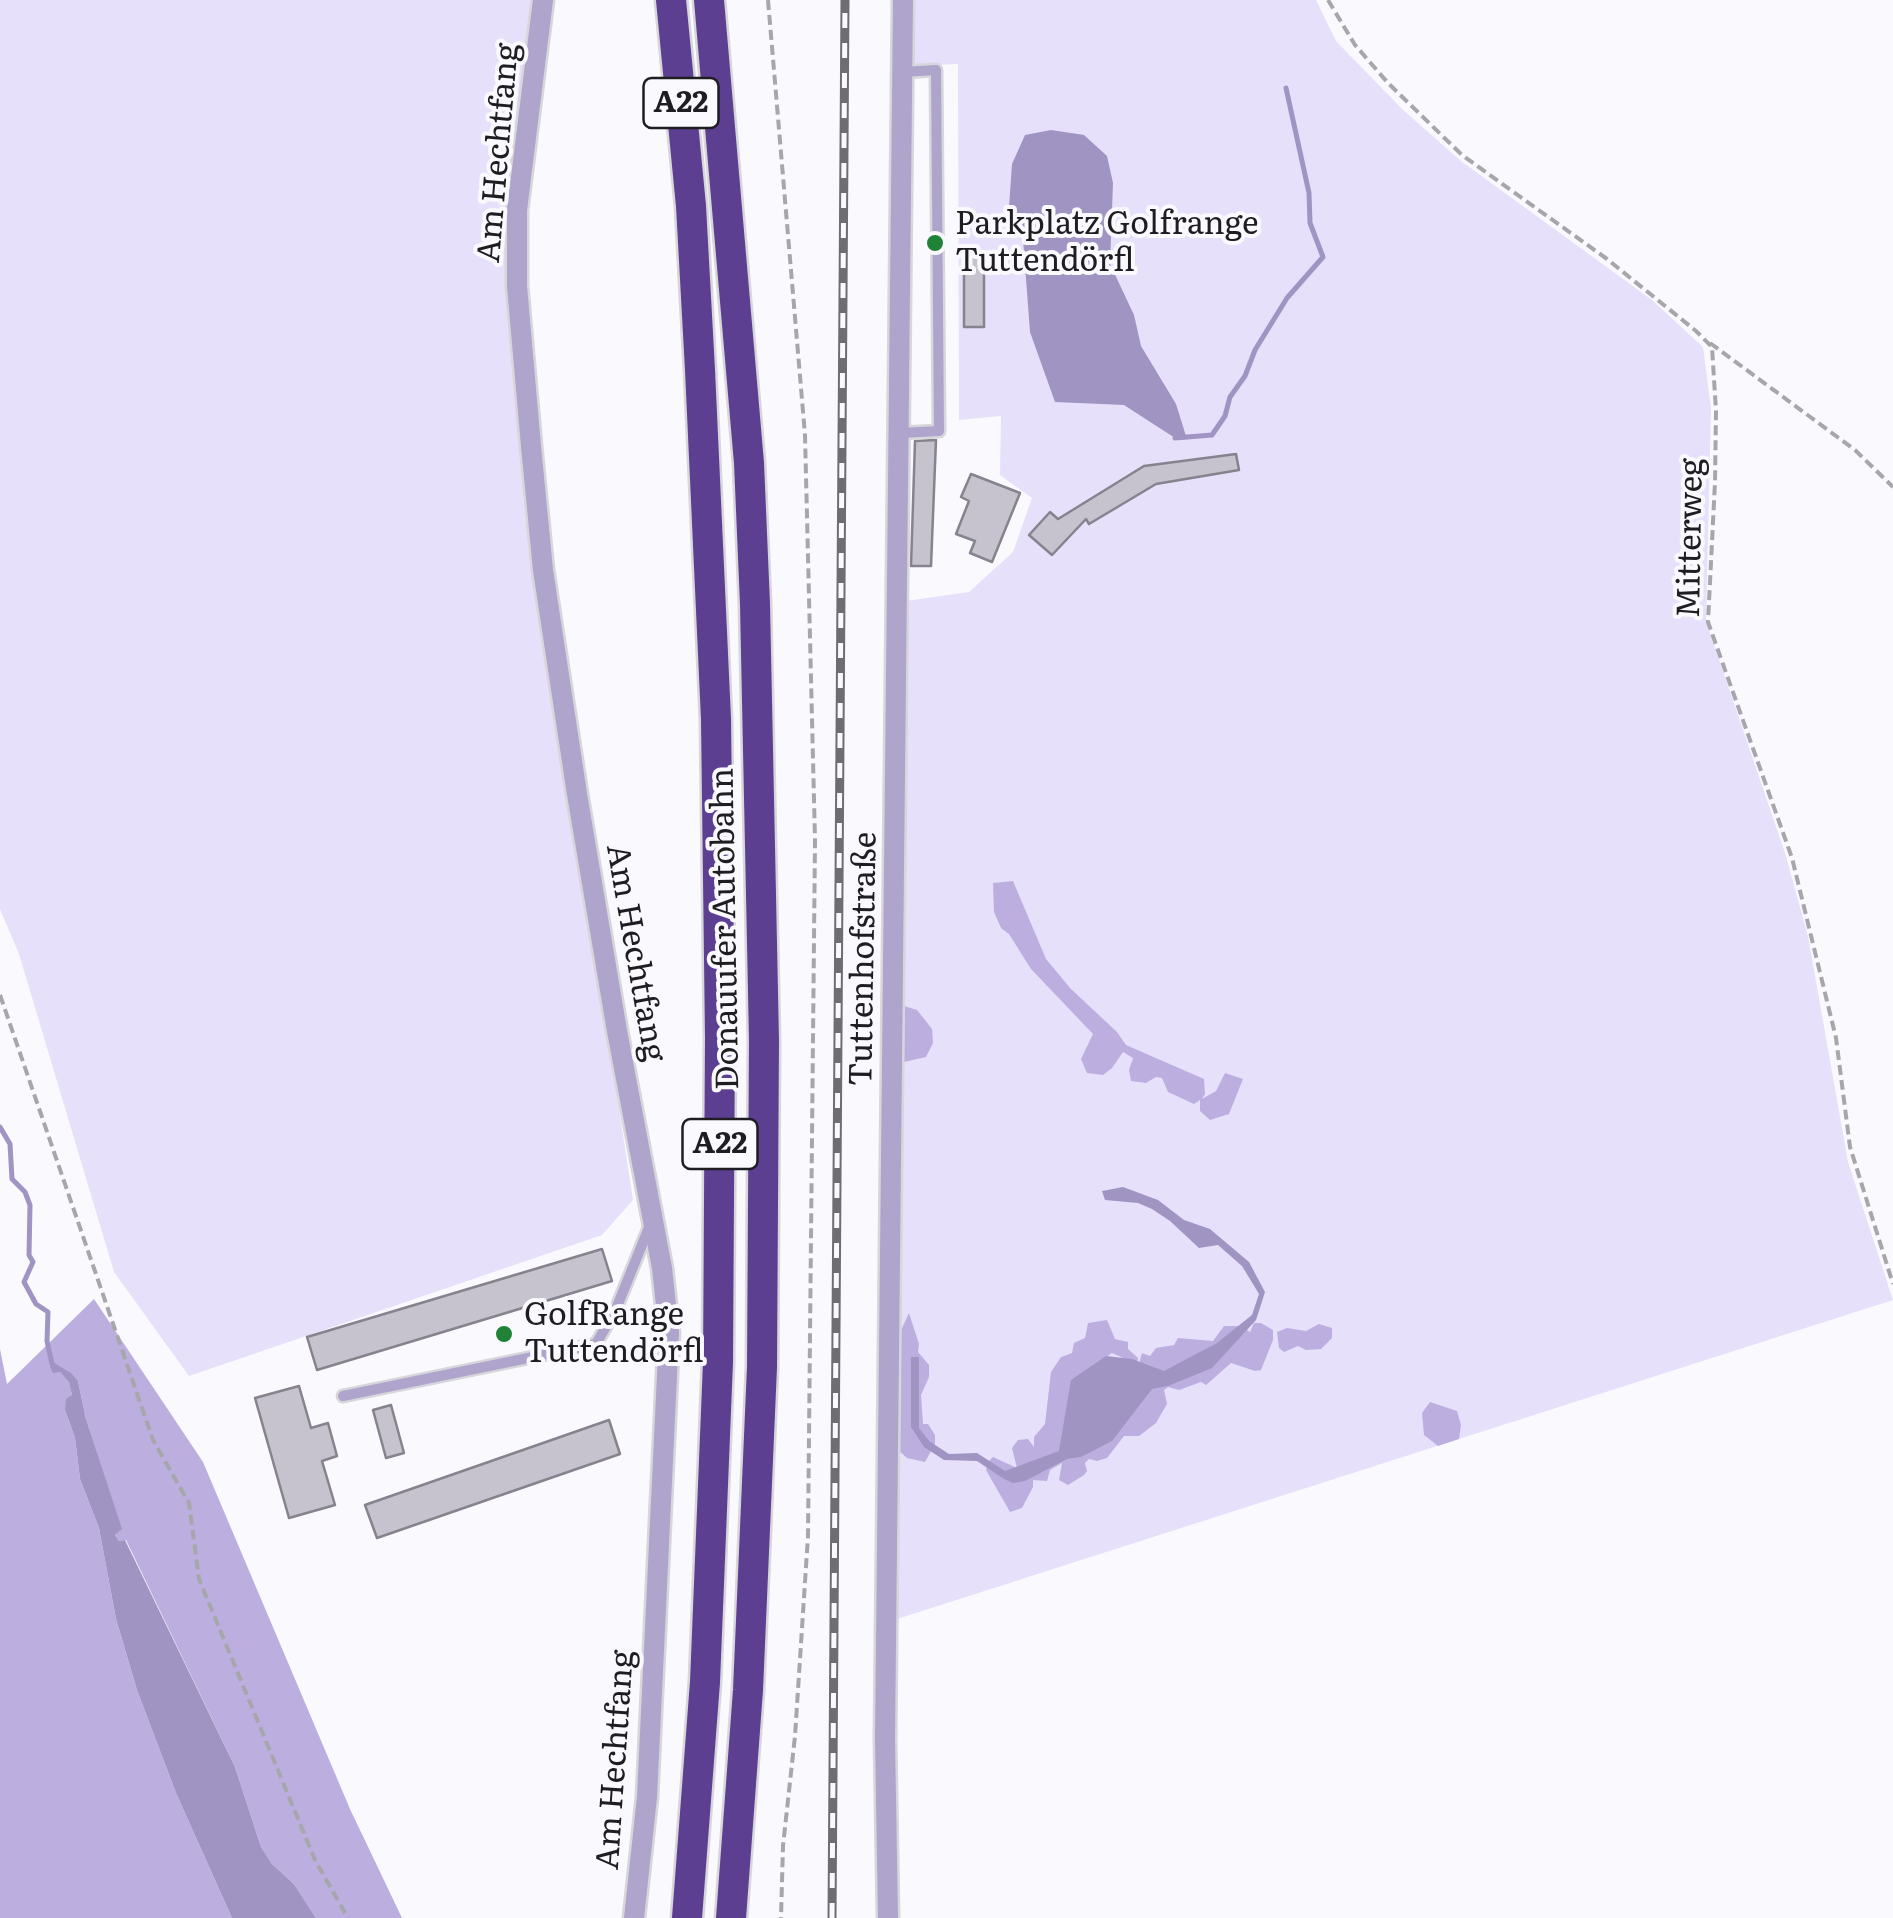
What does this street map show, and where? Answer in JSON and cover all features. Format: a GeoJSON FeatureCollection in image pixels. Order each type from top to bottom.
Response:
{"type":"FeatureCollection","features":[{"type":"Feature","properties":{"kind":"highway","name":"Donauufer Autobahn"},"geometry":{"type":"LineString","coordinates":[[671,0],[691,206],[700,370],[716,719],[720,1038],[718,1362],[704,1682],[687,1918]]}},
{"type":"Feature","properties":{"kind":"highway","name":"Donauufer Autobahn"},"geometry":{"type":"LineString","coordinates":[[709,0],[750,481],[764,1040],[762,1367],[748,1690],[731,1918]]}},
{"type":"Feature","properties":{"kind":"street","name":"Am Hechtfang"},"geometry":{"type":"LineString","coordinates":[[543,0],[517,210],[517,286],[543,570],[616,1031],[653,1218],[669,1333],[647,1797],[634,1918]]}},
{"type":"Feature","properties":{"kind":"street","name":"Tuttenhofstraße"},"geometry":{"type":"LineString","coordinates":[[888,1918],[885,1738],[903,0]]}},
{"type":"Feature","properties":{"kind":"lane"},"geometry":{"type":"LineString","coordinates":[[900,432],[939,431],[936,70],[903,72]]}},
{"type":"Feature","properties":{"kind":"lane"},"geometry":{"type":"LineString","coordinates":[[343,1396],[596,1344],[616,1309],[653,1218]]}},
{"type":"Feature","properties":{"kind":"path"},"geometry":{"type":"LineString","coordinates":[[768,0],[805,435],[814,840],[808,1536],[783,1846],[781,1918]]}},
{"type":"Feature","properties":{"kind":"path"},"geometry":{"type":"LineString","coordinates":[[1328,0],[1355,45],[1462,155],[1574,233],[1706,341],[1716,344],[1791,400],[1893,487]]}},
{"type":"Feature","properties":{"kind":"path","name":"Mitterweg"},"geometry":{"type":"LineString","coordinates":[[1706,341],[1712,348],[1716,412],[1708,622],[1796,875],[1836,1038],[1850,1147],[1893,1284]]}},
{"type":"Feature","properties":{"kind":"path"},"geometry":{"type":"LineString","coordinates":[[0,995],[152,1440],[189,1503],[198,1579],[315,1860],[348,1918]]}},
{"type":"Feature","properties":{"kind":"shaded area"},"geometry":{"type":"Polygon","coordinates":[[[0,0],[537,0],[507,263],[525,470],[633,1200],[602,1235],[189,1376],[114,1272],[19,954],[0,909],[0,0]]]}},
{"type":"Feature","properties":{"kind":"shaded area"},"geometry":{"type":"Polygon","coordinates":[[[914,0],[1316,0],[1336,41],[1402,109],[1461,161],[1652,300],[1703,347],[1711,408],[1706,621],[1785,853],[1808,936],[1848,1162],[1893,1300],[894,1620],[906,601],[969,592],[1013,552],[1032,498],[1000,475],[1001,416],[959,420],[958,64],[913,66],[914,0]]]}},
{"type":"Feature","properties":{"kind":"shaded area"},"geometry":{"type":"Polygon","coordinates":[[[1051,130],[1084,135],[1107,156],[1113,183],[1110,264],[1134,315],[1141,346],[1176,404],[1186,436],[1175,438],[1124,405],[1055,402],[1030,332],[1023,239],[1009,207],[1012,164],[1025,135],[1051,130]]]}},
{"type":"Feature","properties":{"kind":"shaded area"},"geometry":{"type":"Polygon","coordinates":[[[1013,881],[1046,959],[1126,1045],[1204,1079],[1202,1099],[1216,1091],[1225,1073],[1243,1079],[1229,1114],[1210,1120],[1200,1111],[1200,1100],[1194,1104],[1168,1092],[1162,1078],[1146,1083],[1131,1081],[1133,1058],[1123,1052],[1103,1075],[1087,1073],[1081,1059],[1093,1034],[1031,969],[994,912],[993,883],[1013,881]]]}},
{"type":"Feature","properties":{"kind":"shaded area"},"geometry":{"type":"Polygon","coordinates":[[[901,1005],[917,1010],[932,1029],[933,1043],[926,1057],[904,1062],[893,1054],[901,1005]]]}},
{"type":"Feature","properties":{"kind":"shaded area"},"geometry":{"type":"Polygon","coordinates":[[[1123,1187],[1158,1200],[1184,1220],[1210,1229],[1249,1262],[1265,1292],[1256,1320],[1212,1368],[1152,1389],[1112,1441],[1025,1481],[1013,1483],[977,1461],[944,1460],[924,1447],[911,1427],[911,1357],[919,1357],[919,1428],[929,1441],[949,1454],[977,1453],[1005,1471],[1059,1451],[1071,1380],[1106,1356],[1132,1359],[1164,1371],[1217,1343],[1252,1315],[1259,1294],[1242,1266],[1218,1245],[1199,1248],[1152,1209],[1138,1203],[1105,1200],[1102,1191],[1123,1187]]]}},
{"type":"Feature","properties":{"kind":"shaded area"},"geometry":{"type":"Polygon","coordinates":[[[94,1299],[203,1462],[350,1809],[402,1918],[316,1918],[294,1884],[272,1864],[261,1847],[235,1767],[126,1540],[119,1541],[115,1535],[121,1529],[78,1381],[60,1372],[69,1381],[72,1395],[65,1410],[75,1438],[80,1479],[99,1528],[116,1619],[137,1690],[176,1793],[232,1918],[0,1918],[0,1349],[7,1384],[94,1299]]]}},
{"type":"Feature","properties":{"kind":"shaded area"},"geometry":{"type":"Polygon","coordinates":[[[909,1313],[918,1352],[929,1365],[929,1377],[921,1395],[923,1424],[928,1424],[935,1435],[935,1444],[925,1462],[907,1458],[896,1448],[897,1339],[909,1313]]]}},
{"type":"Feature","properties":{"kind":"shaded area"},"geometry":{"type":"Polygon","coordinates":[[[1107,1320],[1115,1339],[1128,1342],[1128,1349],[1138,1358],[1137,1364],[1112,1353],[1071,1381],[1138,1367],[1142,1353],[1150,1356],[1156,1348],[1174,1345],[1178,1338],[1213,1341],[1224,1326],[1241,1326],[1250,1332],[1254,1323],[1261,1323],[1273,1330],[1273,1340],[1261,1370],[1231,1363],[1206,1385],[1201,1382],[1179,1390],[1168,1387],[1164,1390],[1167,1404],[1156,1423],[1139,1436],[1124,1436],[1107,1458],[1089,1459],[1084,1475],[1068,1485],[1059,1480],[1062,1463],[1050,1470],[1047,1481],[1033,1480],[1022,1508],[1010,1512],[986,1470],[988,1462],[993,1457],[1017,1468],[1012,1448],[1018,1440],[1028,1439],[1034,1447],[1034,1437],[1045,1424],[1051,1372],[1061,1357],[1072,1353],[1074,1343],[1085,1338],[1088,1323],[1107,1320]]]}},
{"type":"Feature","properties":{"kind":"shaded area"},"geometry":{"type":"Polygon","coordinates":[[[1319,1324],[1332,1328],[1332,1338],[1321,1349],[1298,1346],[1284,1352],[1279,1348],[1277,1332],[1287,1328],[1306,1331],[1319,1324]]]}},
{"type":"Feature","properties":{"kind":"shaded area"},"geometry":{"type":"Polygon","coordinates":[[[54,1363],[78,1381],[86,1419],[122,1529],[115,1535],[119,1541],[125,1540],[235,1767],[261,1847],[272,1864],[294,1884],[316,1918],[232,1918],[176,1793],[137,1690],[116,1619],[99,1528],[80,1479],[75,1438],[65,1410],[66,1399],[72,1395],[69,1382],[60,1372],[53,1373],[50,1367],[54,1363]]]}},
{"type":"Feature","properties":{"kind":"shaded area"},"geometry":{"type":"Polygon","coordinates":[[[1430,1402],[1457,1411],[1459,1439],[1438,1446],[1424,1435],[1422,1413],[1430,1402]]]}},
{"type":"Feature","properties":{"kind":"building"},"geometry":{"type":"Polygon","coordinates":[[[964,252],[984,252],[984,327],[964,327],[964,252]]]}},
{"type":"Feature","properties":{"kind":"building"},"geometry":{"type":"Polygon","coordinates":[[[936,440],[931,566],[911,566],[915,441],[936,440]]]}},
{"type":"Feature","properties":{"kind":"building"},"geometry":{"type":"Polygon","coordinates":[[[1236,454],[1239,470],[1156,484],[1089,524],[1086,519],[1052,555],[1029,535],[1050,512],[1058,519],[1144,466],[1236,454]]]}},
{"type":"Feature","properties":{"kind":"building"},"geometry":{"type":"Polygon","coordinates":[[[971,474],[1020,493],[992,562],[970,553],[975,541],[956,534],[969,501],[961,497],[971,474]]]}},
{"type":"Feature","properties":{"kind":"building"},"geometry":{"type":"Polygon","coordinates":[[[602,1249],[612,1281],[317,1370],[307,1337],[602,1249]]]}},
{"type":"Feature","properties":{"kind":"building"},"geometry":{"type":"Polygon","coordinates":[[[299,1386],[311,1428],[328,1423],[337,1456],[322,1461],[335,1505],[289,1518],[255,1398],[299,1386]]]}},
{"type":"Feature","properties":{"kind":"building"},"geometry":{"type":"Polygon","coordinates":[[[391,1405],[404,1453],[386,1458],[373,1410],[391,1405]]]}},
{"type":"Feature","properties":{"kind":"building"},"geometry":{"type":"Polygon","coordinates":[[[609,1420],[620,1454],[377,1538],[365,1505],[609,1420]]]}},
{"type":"Feature","properties":{"kind":"waterway"},"geometry":{"type":"LineString","coordinates":[[1175,438],[1212,435],[1225,416],[1230,397],[1245,376],[1255,350],[1287,298],[1323,257],[1310,223],[1309,193],[1286,88]]}},
{"type":"Feature","properties":{"kind":"waterway"},"geometry":{"type":"LineString","coordinates":[[0,1127],[10,1144],[12,1179],[25,1192],[30,1205],[29,1255],[33,1262],[24,1282],[36,1304],[48,1312],[47,1341],[52,1364],[57,1368]]}},
{"type":"Feature","properties":{"kind":"railway"},"geometry":{"type":"LineString","coordinates":[[832,1918],[845,0]]}},
{"type":"Feature","properties":{"kind":"place","name":"Parkplatz Golfrange Tuttendörfl"},"geometry":{"type":"Point","coordinates":[935,243]}},
{"type":"Feature","properties":{"kind":"place","name":"GolfRange Tuttendörfl"},"geometry":{"type":"Point","coordinates":[504,1334]}}]}
